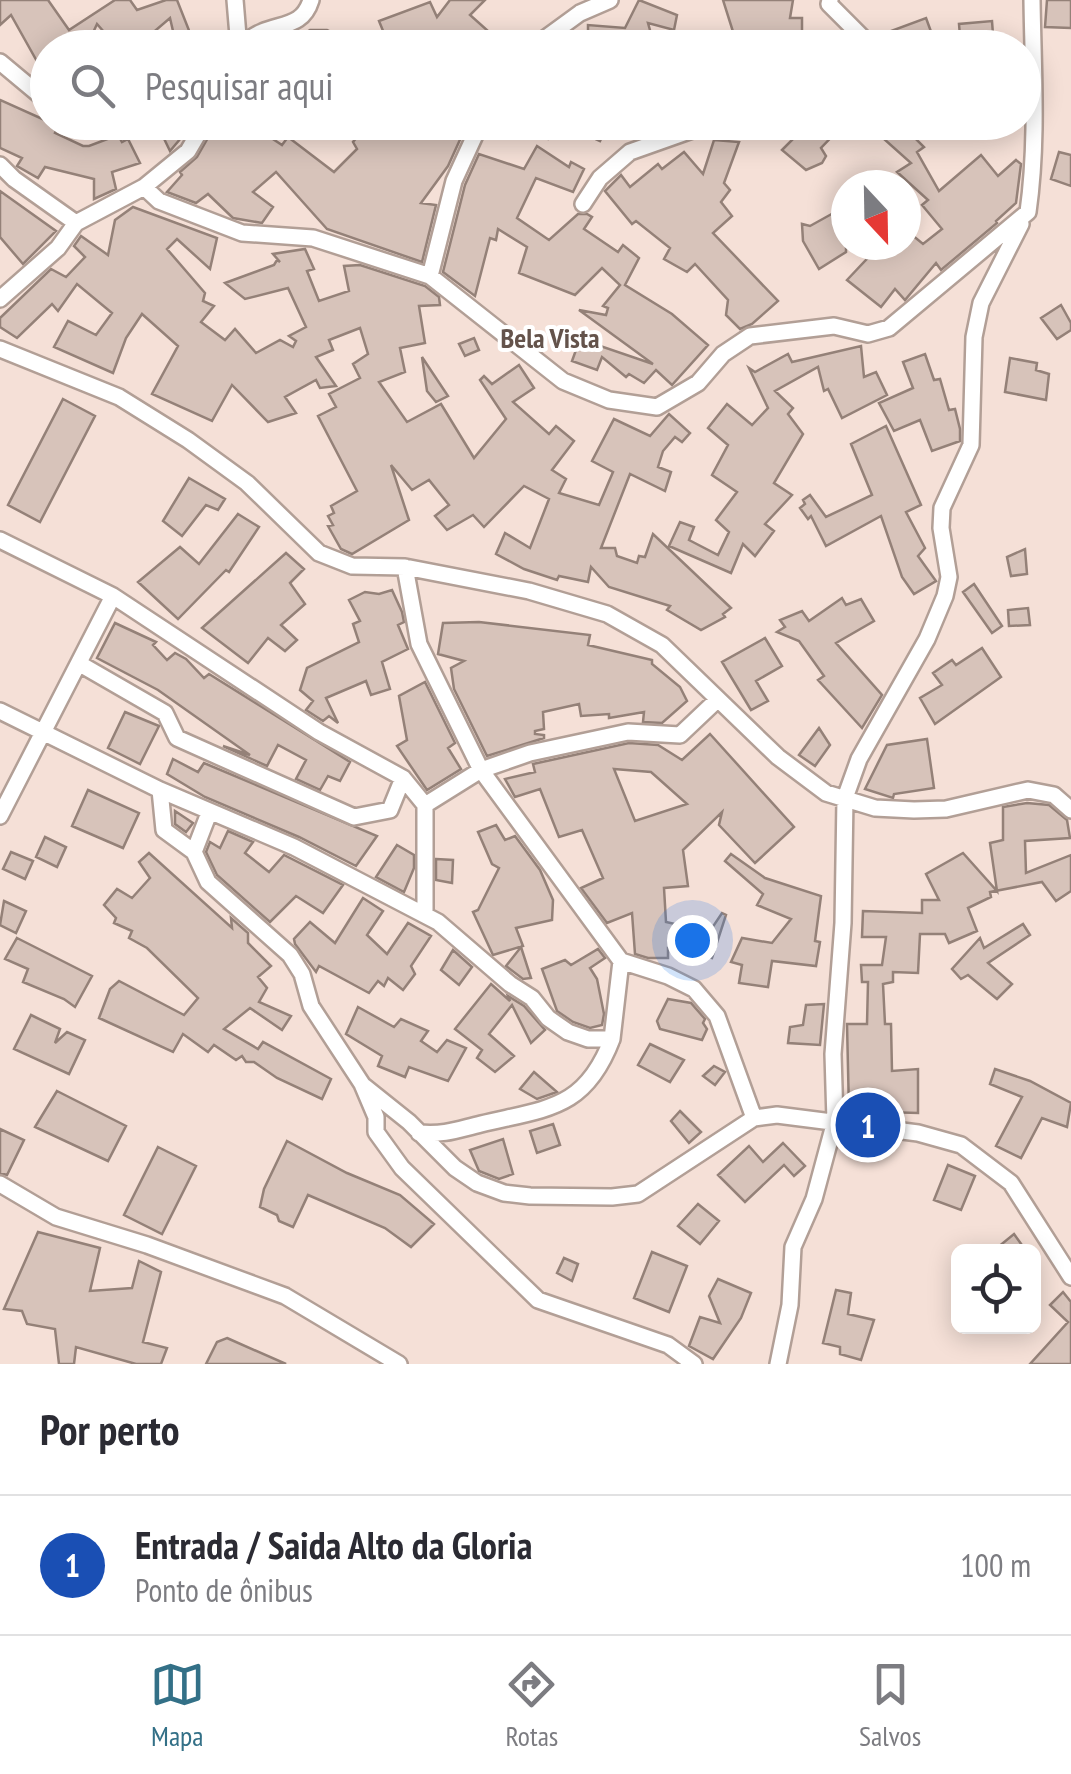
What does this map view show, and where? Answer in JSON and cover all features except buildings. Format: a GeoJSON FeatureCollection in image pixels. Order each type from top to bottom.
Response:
{"type":"FeatureCollection","features":[{"type":"Feature","properties":{"kind":"street"},"geometry":{"type":"LineString","coordinates":[[235,0],[238,30]]}},
{"type":"Feature","properties":{"kind":"street"},"geometry":{"type":"LineString","coordinates":[[270,30],[294,24],[307,11],[311,0]]}},
{"type":"Feature","properties":{"kind":"street"},"geometry":{"type":"LineString","coordinates":[[557,30],[580,13],[610,0]]}},
{"type":"Feature","properties":{"kind":"street"},"geometry":{"type":"LineString","coordinates":[[830,0],[856,30]]}},
{"type":"Feature","properties":{"kind":"street"},"geometry":{"type":"LineString","coordinates":[[1032,0],[1033,30]]}},
{"type":"Feature","properties":{"kind":"street"},"geometry":{"type":"LineString","coordinates":[[0,62],[30,87]]}},
{"type":"Feature","properties":{"kind":"street"},"geometry":{"type":"LineString","coordinates":[[0,299],[58,248],[76,224],[144,187],[194,140]]}},
{"type":"Feature","properties":{"kind":"street"},"geometry":{"type":"LineString","coordinates":[[430,276],[454,181],[473,140]]}},
{"type":"Feature","properties":{"kind":"street"},"geometry":{"type":"LineString","coordinates":[[583,204],[600,178],[630,152],[664,140]]}},
{"type":"Feature","properties":{"kind":"street"},"geometry":{"type":"LineString","coordinates":[[778,1364],[790,1304],[793,1247],[814,1199],[836,1121],[834,1054],[843,923],[844,798],[859,759],[927,640],[945,596],[949,577],[940,528],[942,508],[971,444],[974,337],[981,303],[1028,212],[1036,140]]}},
{"type":"Feature","properties":{"kind":"street"},"geometry":{"type":"LineString","coordinates":[[0,165],[76,224]]}},
{"type":"Feature","properties":{"kind":"street"},"geometry":{"type":"LineString","coordinates":[[144,187],[160,202],[242,233],[314,238],[430,276],[563,380],[609,400],[656,408],[698,383],[722,354],[750,336],[834,326],[868,334],[888,328],[1028,212]]}},
{"type":"Feature","properties":{"kind":"street"},"geometry":{"type":"LineString","coordinates":[[0,349],[119,397],[188,440],[247,483],[319,553],[352,566],[405,566],[530,591],[607,614],[662,646],[778,757],[826,793],[874,808],[946,809],[1028,790],[1054,795],[1071,810]]}},
{"type":"Feature","properties":{"kind":"street"},"geometry":{"type":"LineString","coordinates":[[0,540],[113,596],[319,732],[403,778],[425,804],[425,915]]}},
{"type":"Feature","properties":{"kind":"street"},"geometry":{"type":"LineString","coordinates":[[405,566],[419,644],[481,770],[621,961],[668,976],[694,990],[718,1016],[754,1118]]}},
{"type":"Feature","properties":{"kind":"street"},"geometry":{"type":"LineString","coordinates":[[0,816],[113,596]]}},
{"type":"Feature","properties":{"kind":"street"},"geometry":{"type":"LineString","coordinates":[[80,664],[164,713],[178,738],[354,817],[390,810],[403,778]]}},
{"type":"Feature","properties":{"kind":"street"},"geometry":{"type":"LineString","coordinates":[[425,804],[481,770],[530,753],[628,732],[680,735],[717,700]]}},
{"type":"Feature","properties":{"kind":"street"},"geometry":{"type":"LineString","coordinates":[[0,711],[209,814],[294,848],[425,915],[532,998],[548,1018],[568,1032],[588,1039],[612,1038]]}},
{"type":"Feature","properties":{"kind":"street"},"geometry":{"type":"LineString","coordinates":[[160,790],[164,830],[194,852],[208,882],[290,955],[302,974],[311,1006],[362,1084],[376,1117],[376,1132],[402,1168],[538,1300],[668,1345],[694,1364]]}},
{"type":"Feature","properties":{"kind":"street"},"geometry":{"type":"LineString","coordinates":[[194,852],[209,814]]}},
{"type":"Feature","properties":{"kind":"street"},"geometry":{"type":"LineString","coordinates":[[419,1133],[446,1135],[541,1111],[568,1099],[599,1072],[612,1038],[621,961]]}},
{"type":"Feature","properties":{"kind":"street"},"geometry":{"type":"LineString","coordinates":[[362,1084],[455,1168],[477,1184],[504,1193],[612,1197],[638,1194],[754,1118],[778,1115],[918,1133],[961,1145],[1011,1183],[1071,1278]]}},
{"type":"Feature","properties":{"kind":"street"},"geometry":{"type":"LineString","coordinates":[[0,1184],[56,1217],[147,1245],[286,1296],[399,1364]]}},
{"type":"Feature","properties":{"kind":"place","name":"Entrada / Saida Alto da Gloria"},"geometry":{"type":"Point","coordinates":[868,1125]}},
{"type":"Feature","properties":{"kind":"district","name":"Bela Vista"},"geometry":{"type":"Point","coordinates":[550,338]}}]}
